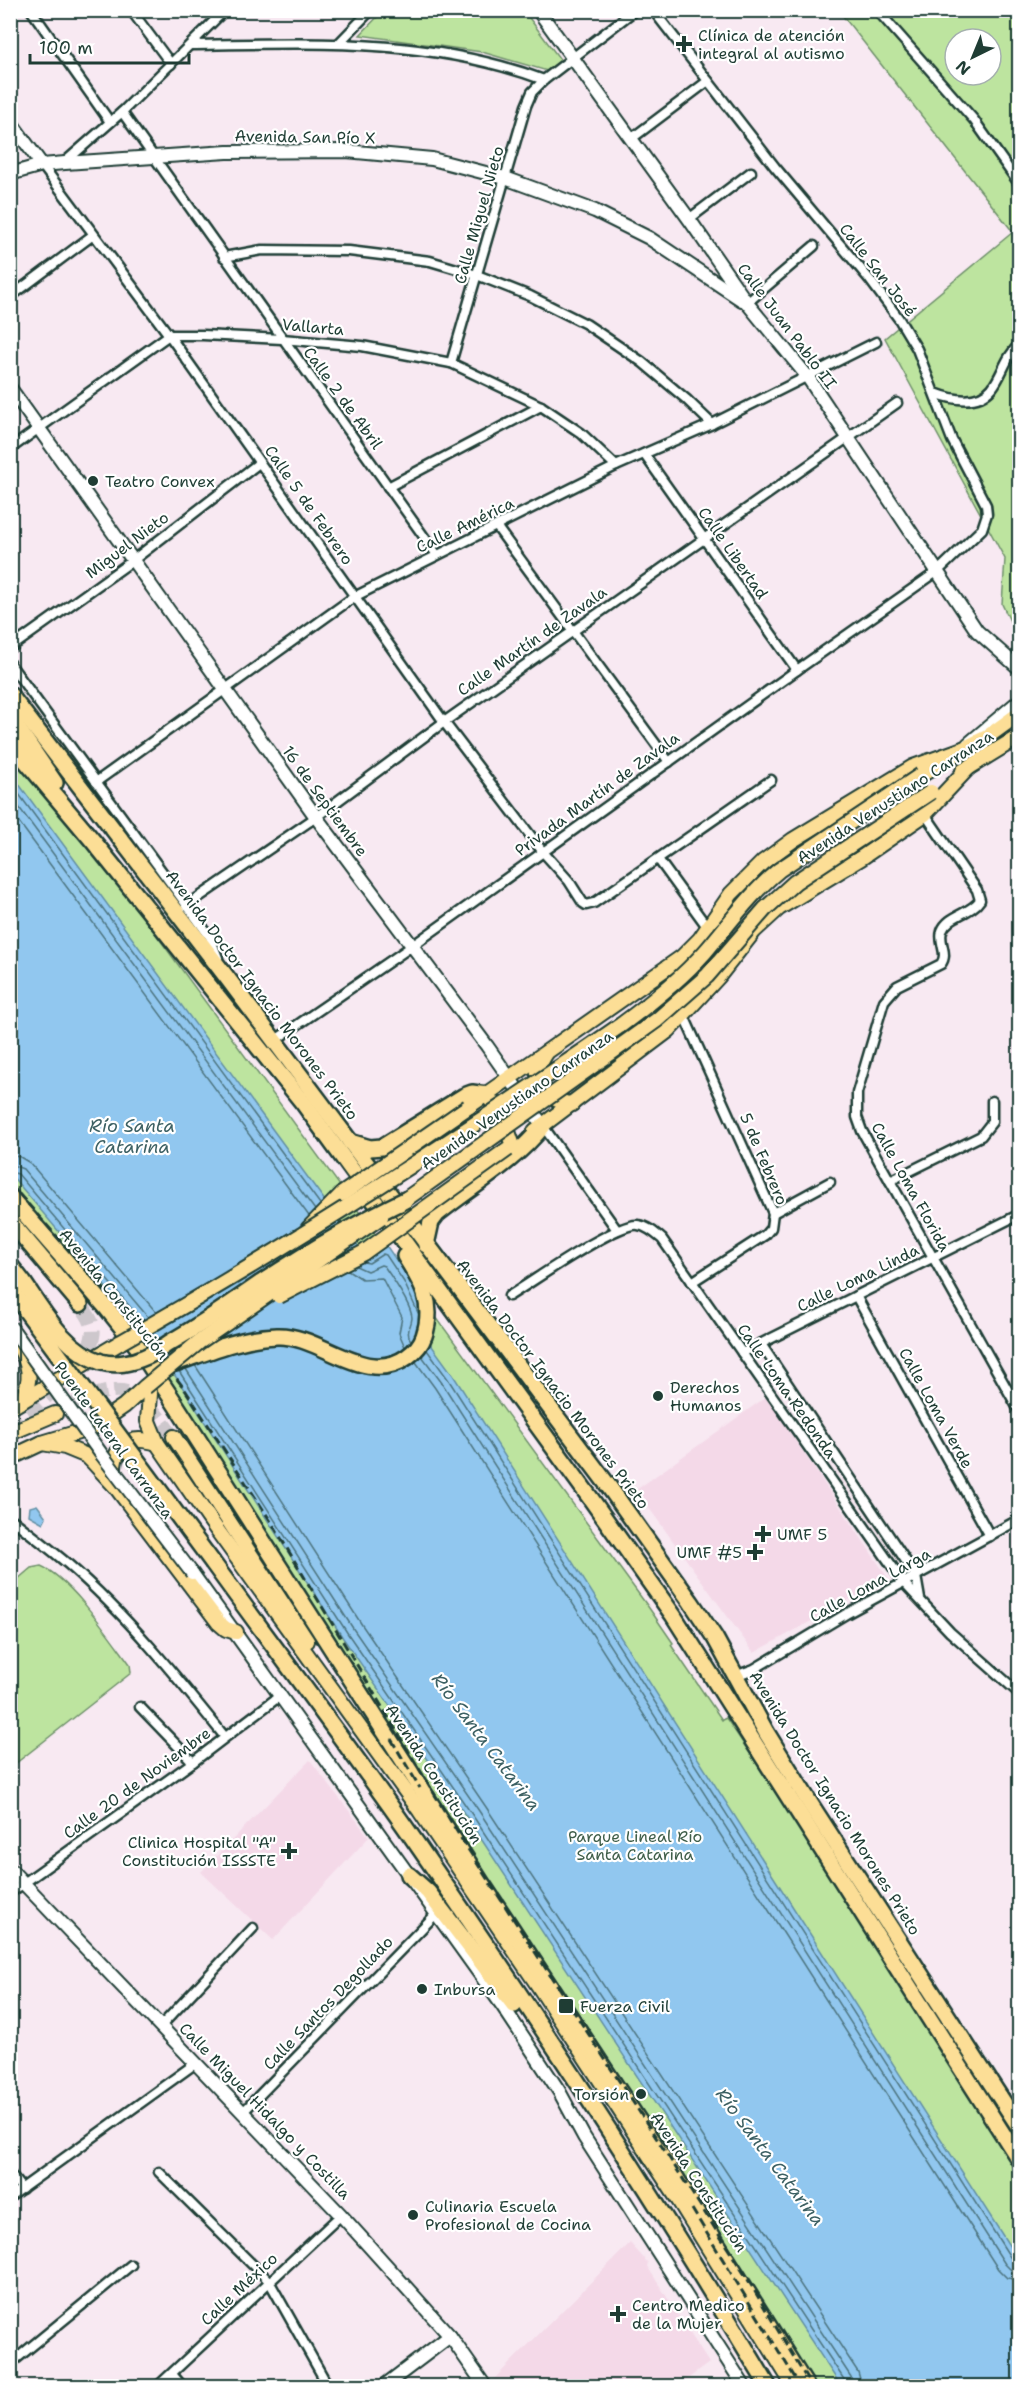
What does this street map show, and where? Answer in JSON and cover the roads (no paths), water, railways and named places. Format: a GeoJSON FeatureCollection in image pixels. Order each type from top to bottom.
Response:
{"type":"FeatureCollection","features":[{"type":"Feature","properties":{"kind":"highway","name":"Avenida Doctor Ignacio Morones Prieto"},"geometry":{"type":"LineString","coordinates":[[10,695],[225,975],[685,1593],[715,1638],[766,1732],[806,1796],[1020,2128]]}},
{"type":"Feature","properties":{"kind":"highway"},"geometry":{"type":"LineString","coordinates":[[10,717],[93,841]]}},
{"type":"Feature","properties":{"kind":"highway","name":"Avenida Doctor Ignacio Morones Prieto"},"geometry":{"type":"LineString","coordinates":[[10,742],[93,841],[311,1113],[410,1247],[673,1615],[1020,2161]]}},
{"type":"Feature","properties":{"kind":"highway"},"geometry":{"type":"LineString","coordinates":[[170,1368],[232,1345],[278,1336],[304,1341],[355,1362],[388,1366],[400,1362],[412,1353],[423,1340],[429,1320],[424,1287],[406,1258],[243,1028]]}},
{"type":"Feature","properties":{"kind":"highway"},"geometry":{"type":"LineString","coordinates":[[350,1142],[370,1148],[382,1147],[464,1096],[472,1093],[487,1095]]}},
{"type":"Feature","properties":{"kind":"highway"},"geometry":{"type":"LineString","coordinates":[[426,1245],[431,1222],[437,1214],[516,1155],[543,1126]]}},
{"type":"Feature","properties":{"kind":"highway","name":"Avenida Constitución"},"geometry":{"type":"LineString","coordinates":[[10,1197],[137,1346],[482,1884],[671,2170],[806,2386]]}},
{"type":"Feature","properties":{"kind":"highway"},"geometry":{"type":"LineString","coordinates":[[17,1285],[72,1347],[101,1362],[113,1365],[130,1362],[145,1357],[184,1335],[345,1231],[407,1198]]}},
{"type":"Feature","properties":{"kind":"highway"},"geometry":{"type":"LineString","coordinates":[[10,1221],[80,1304]]}},
{"type":"Feature","properties":{"kind":"highway"},"geometry":{"type":"LineString","coordinates":[[10,1265],[17,1285],[213,1563],[409,1832],[541,2028],[701,2274],[768,2386]]}},
{"type":"Feature","properties":{"kind":"highway"},"geometry":{"type":"LineString","coordinates":[[409,1875],[434,1899],[519,2012],[530,2023],[541,2028]]}},
{"type":"Feature","properties":{"kind":"main road","name":"Avenida Venustiano Carranza"},"geometry":{"type":"LineString","coordinates":[[16,1404],[214,1289],[590,1046],[656,999],[691,967],[771,877],[921,776],[963,749],[987,737],[1020,713]]}},
{"type":"Feature","properties":{"kind":"main road","name":"Avenida Venustiano Carranza"},"geometry":{"type":"LineString","coordinates":[[10,1458],[42,1443],[92,1428],[148,1391],[199,1342],[329,1255],[657,1020],[707,976],[765,909],[795,882],[970,766],[1020,736]]}},
{"type":"Feature","properties":{"kind":"main road"},"geometry":{"type":"LineString","coordinates":[[306,1231],[342,1194],[682,957],[708,928],[730,894],[763,862],[793,840],[913,766],[963,749]]}},
{"type":"Feature","properties":{"kind":"main road"},"geometry":{"type":"LineString","coordinates":[[249,1308],[266,1303],[347,1263],[543,1126],[669,1030],[684,1016],[754,931],[788,902],[861,858],[925,814],[970,766]]}},
{"type":"Feature","properties":{"kind":"main road"},"geometry":{"type":"LineString","coordinates":[[763,862],[787,874],[790,889],[788,902]]}},
{"type":"Feature","properties":{"kind":"main road"},"geometry":{"type":"LineString","coordinates":[[547,1051],[538,1069],[542,1087],[553,1098],[564,1104],[572,1104]]}},
{"type":"Feature","properties":{"kind":"main road"},"geometry":{"type":"LineString","coordinates":[[487,1095],[503,1117],[511,1148]]}},
{"type":"Feature","properties":{"kind":"main road"},"geometry":{"type":"LineString","coordinates":[[10,1334],[29,1367],[29,1382],[16,1404]]}},
{"type":"Feature","properties":{"kind":"main road","name":"Avenida Constitución"},"geometry":{"type":"LineString","coordinates":[[148,1391],[148,1421],[157,1443],[420,1811],[538,1985],[680,2202],[795,2386]]}},
{"type":"Feature","properties":{"kind":"main road"},"geometry":{"type":"LineString","coordinates":[[10,1433],[55,1414]]}},
{"type":"Feature","properties":{"kind":"main road"},"geometry":{"type":"LineString","coordinates":[[174,1437],[289,1611],[351,1715]]}},
{"type":"Feature","properties":{"kind":"main road"},"geometry":{"type":"LineString","coordinates":[[116,1487],[114,1463],[119,1449],[132,1440],[157,1443]]}},
{"type":"Feature","properties":{"kind":"main road"},"geometry":{"type":"LineString","coordinates":[[42,1443],[65,1447],[87,1456],[116,1487],[219,1623],[226,1629],[236,1632]]}},
{"type":"Feature","properties":{"kind":"street"},"geometry":{"type":"LineString","coordinates":[[31,10],[110,122]]}},
{"type":"Feature","properties":{"kind":"street"},"geometry":{"type":"LineString","coordinates":[[131,10],[171,64]]}},
{"type":"Feature","properties":{"kind":"street"},"geometry":{"type":"LineString","coordinates":[[65,163],[122,112],[225,10]]}},
{"type":"Feature","properties":{"kind":"street"},"geometry":{"type":"LineString","coordinates":[[340,42],[371,10]]}},
{"type":"Feature","properties":{"kind":"street","name":"Calle Juan Pablo II"},"geometry":{"type":"LineString","coordinates":[[538,10],[747,303],[807,376],[977,631],[1015,661],[1020,669]]}},
{"type":"Feature","properties":{"kind":"street","name":"Calle Miguel Nieto"},"geometry":{"type":"LineString","coordinates":[[451,363],[532,92],[544,80],[635,10]]}},
{"type":"Feature","properties":{"kind":"street","name":"Calle San José"},"geometry":{"type":"LineString","coordinates":[[653,10],[775,167],[870,280],[899,319],[917,349],[952,440],[986,505],[987,514],[982,529],[938,571]]}},
{"type":"Feature","properties":{"kind":"street"},"geometry":{"type":"LineString","coordinates":[[877,10],[974,120],[1020,185]]}},
{"type":"Feature","properties":{"kind":"street"},"geometry":{"type":"LineString","coordinates":[[191,45],[340,42],[460,56],[510,67],[544,80]]}},
{"type":"Feature","properties":{"kind":"street"},"geometry":{"type":"LineString","coordinates":[[631,139],[708,81]]}},
{"type":"Feature","properties":{"kind":"street","name":"Calle 2 de Abril"},"geometry":{"type":"LineString","coordinates":[[122,112],[437,555]]}},
{"type":"Feature","properties":{"kind":"street","name":"Calle 5 de Febrero"},"geometry":{"type":"LineString","coordinates":[[10,121],[169,335],[444,722],[543,852],[560,870],[580,899],[586,905],[594,903],[658,859]]}},
{"type":"Feature","properties":{"kind":"street","name":"Avenida San Pío X"},"geometry":{"type":"LineString","coordinates":[[10,174],[42,165],[227,153],[346,151],[432,159],[505,178],[595,211],[649,238],[747,303]]}},
{"type":"Feature","properties":{"kind":"street"},"geometry":{"type":"LineString","coordinates":[[688,219],[751,172]]}},
{"type":"Feature","properties":{"kind":"street"},"geometry":{"type":"LineString","coordinates":[[10,297],[93,235]]}},
{"type":"Feature","properties":{"kind":"street"},"geometry":{"type":"LineString","coordinates":[[747,303],[814,246]]}},
{"type":"Feature","properties":{"kind":"street"},"geometry":{"type":"LineString","coordinates":[[224,257],[261,250],[349,251],[430,261],[477,275],[530,296],[586,324],[642,362],[712,424]]}},
{"type":"Feature","properties":{"kind":"street"},"geometry":{"type":"LineString","coordinates":[[10,449],[169,335]]}},
{"type":"Feature","properties":{"kind":"street","name":"Vallarta"},"geometry":{"type":"LineString","coordinates":[[169,335],[282,339],[362,346],[451,363],[541,406],[581,433],[616,466]]}},
{"type":"Feature","properties":{"kind":"street","name":"Calle América"},"geometry":{"type":"LineString","coordinates":[[96,782],[354,597],[616,466],[712,424],[876,342]]}},
{"type":"Feature","properties":{"kind":"street"},"geometry":{"type":"LineString","coordinates":[[935,393],[959,400],[969,400],[987,392],[995,383],[1006,359],[1020,345]]}},
{"type":"Feature","properties":{"kind":"street","name":"16 de Septiembre"},"geometry":{"type":"LineString","coordinates":[[10,388],[316,817],[510,1078],[617,1230]]}},
{"type":"Feature","properties":{"kind":"street","name":"Calle Martín de Zavala"},"geometry":{"type":"LineString","coordinates":[[186,906],[316,817],[444,722],[897,403]]}},
{"type":"Feature","properties":{"kind":"street"},"geometry":{"type":"LineString","coordinates":[[388,487],[541,406]]}},
{"type":"Feature","properties":{"kind":"street","name":"Calle Libertad"},"geometry":{"type":"LineString","coordinates":[[644,454],[797,670]]}},
{"type":"Feature","properties":{"kind":"street","name":"Miguel Nieto"},"geometry":{"type":"LineString","coordinates":[[10,648],[132,561],[259,463]]}},
{"type":"Feature","properties":{"kind":"street"},"geometry":{"type":"LineString","coordinates":[[496,526],[669,762]]}},
{"type":"Feature","properties":{"kind":"street","name":"Privada Martín de Zavala"},"geometry":{"type":"LineString","coordinates":[[274,1041],[412,946],[938,571]]}},
{"type":"Feature","properties":{"kind":"street"},"geometry":{"type":"LineString","coordinates":[[10,664],[210,937],[225,975]]}},
{"type":"Feature","properties":{"kind":"street"},"geometry":{"type":"LineString","coordinates":[[963,749],[1020,700]]}},
{"type":"Feature","properties":{"kind":"street"},"geometry":{"type":"LineString","coordinates":[[708,928],[658,859],[771,780]]}},
{"type":"Feature","properties":{"kind":"street","name":"Calle Loma Florida"},"geometry":{"type":"LineString","coordinates":[[925,814],[976,890],[980,900],[974,908],[952,920],[943,929],[941,939],[945,956],[941,964],[897,986],[888,994],[881,1008],[857,1093],[856,1105],[862,1131],[1020,1412]]}},
{"type":"Feature","properties":{"kind":"street","name":"5 de Febrero"},"geometry":{"type":"LineString","coordinates":[[684,1016],[773,1213],[771,1228],[765,1235],[692,1282]]}},
{"type":"Feature","properties":{"kind":"street"},"geometry":{"type":"LineString","coordinates":[[890,1181],[981,1136],[992,1122],[992,1101]]}},
{"type":"Feature","properties":{"kind":"street"},"geometry":{"type":"LineString","coordinates":[[773,1213],[831,1182]]}},
{"type":"Feature","properties":{"kind":"street","name":"Calle Loma Linda"},"geometry":{"type":"LineString","coordinates":[[742,1353],[1018,1217]]}},
{"type":"Feature","properties":{"kind":"street","name":"Calle Loma Redonda"},"geometry":{"type":"LineString","coordinates":[[617,1230],[640,1225],[662,1239],[904,1583],[950,1632],[1020,1694]]}},
{"type":"Feature","properties":{"kind":"street"},"geometry":{"type":"LineString","coordinates":[[510,1296],[617,1230]]}},
{"type":"Feature","properties":{"kind":"street","name":"Calle Loma Verde"},"geometry":{"type":"LineString","coordinates":[[856,1296],[990,1536]]}},
{"type":"Feature","properties":{"kind":"street","name":"Puente Lateral Carranza"},"geometry":{"type":"LineString","coordinates":[[10,1326],[102,1455],[236,1632]]}},
{"type":"Feature","properties":{"kind":"street","name":"Calle Loma Redonda"},"geometry":{"type":"LineString","coordinates":[[761,1344],[916,1576],[920,1600]]}},
{"type":"Feature","properties":{"kind":"street"},"geometry":{"type":"LineString","coordinates":[[10,1518],[68,1564],[116,1610],[174,1672],[225,1737]]}},
{"type":"Feature","properties":{"kind":"street","name":"Calle Loma Larga"},"geometry":{"type":"LineString","coordinates":[[735,1676],[754,1669],[1020,1519]]}},
{"type":"Feature","properties":{"kind":"street"},"geometry":{"type":"LineString","coordinates":[[236,1632],[435,1915],[502,2005],[518,2033],[559,2091],[584,2137],[744,2386]]}},
{"type":"Feature","properties":{"kind":"street","name":"Calle 20 de Noviembre"},"geometry":{"type":"LineString","coordinates":[[10,1893],[193,1762],[281,1695]]}},
{"type":"Feature","properties":{"kind":"street"},"geometry":{"type":"LineString","coordinates":[[140,1707],[193,1762]]}},
{"type":"Feature","properties":{"kind":"street","name":"Calle Miguel Hidalgo y Costilla"},"geometry":{"type":"LineString","coordinates":[[10,1869],[341,2215],[450,2336],[485,2386]]}},
{"type":"Feature","properties":{"kind":"street","name":"Calle Santos Degollado"},"geometry":{"type":"LineString","coordinates":[[243,2112],[435,1915]]}},
{"type":"Feature","properties":{"kind":"street"},"geometry":{"type":"LineString","coordinates":[[161,2026],[253,1928]]}},
{"type":"Feature","properties":{"kind":"street"},"geometry":{"type":"LineString","coordinates":[[10,2197],[196,2063]]}},
{"type":"Feature","properties":{"kind":"street"},"geometry":{"type":"LineString","coordinates":[[159,2172],[269,2281],[328,2386]]}},
{"type":"Feature","properties":{"kind":"street"},"geometry":{"type":"LineString","coordinates":[[10,2174],[22,2189]]}},
{"type":"Feature","properties":{"kind":"street","name":"Calle México"},"geometry":{"type":"LineString","coordinates":[[158,2386],[341,2215]]}},
{"type":"Feature","properties":{"kind":"street"},"geometry":{"type":"LineString","coordinates":[[10,2364],[131,2265]]}},
{"type":"Feature","properties":{"kind":"street"},"geometry":{"type":"LineString","coordinates":[[384,2386],[450,2336]]}},
{"type":"Feature","properties":{"kind":"street"},"geometry":{"type":"LineString","coordinates":[[172,2373],[182,2386]]}},
{"type":"Feature","properties":{"kind":"water","name":"Río Santa Catarina"},"geometry":{"type":"Polygon","coordinates":[[[10,772],[367,1258],[386,1245],[409,1279],[426,1317],[421,1331],[453,1375],[1019,2261],[1019,2386],[841,2386],[468,1819],[343,1638],[158,1349],[11,1175],[10,772]]]}},
{"type":"Feature","properties":{"kind":"water"},"geometry":{"type":"Polygon","coordinates":[[[37,1505],[46,1517],[43,1523],[29,1515],[30,1507],[37,1505]]]}},
{"type":"Feature","properties":{"kind":"tunnel"},"geometry":{"type":"LineString","coordinates":[[10,1427],[72,1371],[90,1346],[92,1326],[90,1318],[80,1304]]}},
{"type":"Feature","properties":{"kind":"tunnel"},"geometry":{"type":"LineString","coordinates":[[55,1414],[98,1394],[121,1391],[143,1400],[174,1437]]}},
{"type":"Feature","properties":{"kind":"railway"},"geometry":{"type":"LineString","coordinates":[[10,1184],[121,1308],[184,1388],[270,1520],[462,1840],[747,2278],[811,2386]]}},
{"type":"Feature","properties":{"kind":"railway"},"geometry":{"type":"LineString","coordinates":[[391,1739],[420,1788]]}},
{"type":"Feature","properties":{"kind":"railway"},"geometry":{"type":"LineString","coordinates":[[692,2209],[800,2386]]}},
{"type":"Feature","properties":{"kind":"place","name":"Clínica de atención integral al autismo"},"geometry":{"type":"Point","coordinates":[684,44]}},
{"type":"Feature","properties":{"kind":"place","name":"Teatro Convex"},"geometry":{"type":"Point","coordinates":[93,481]}},
{"type":"Feature","properties":{"kind":"place","name":"Derechos Humanos"},"geometry":{"type":"Point","coordinates":[658,1396]}},
{"type":"Feature","properties":{"kind":"place","name":"UMF 5"},"geometry":{"type":"Point","coordinates":[763,1534]}},
{"type":"Feature","properties":{"kind":"place","name":"UMF #5"},"geometry":{"type":"Point","coordinates":[755,1552]}},
{"type":"Feature","properties":{"kind":"place","name":"Clinica Hospital \"A\" Constitución ISSSTE"},"geometry":{"type":"Point","coordinates":[289,1851]}},
{"type":"Feature","properties":{"kind":"place","name":"Inbursa"},"geometry":{"type":"Point","coordinates":[422,1989]}},
{"type":"Feature","properties":{"kind":"place","name":"Fuerza Civil"},"geometry":{"type":"Point","coordinates":[566,2006]}},
{"type":"Feature","properties":{"kind":"place","name":"Torsión"},"geometry":{"type":"Point","coordinates":[641,2094]}},
{"type":"Feature","properties":{"kind":"place","name":"Culinaria Escuela Profesional de Cocina"},"geometry":{"type":"Point","coordinates":[413,2215]}},
{"type":"Feature","properties":{"kind":"place","name":"Centro Medico de la Mujer"},"geometry":{"type":"Point","coordinates":[618,2314]}},
{"type":"Feature","properties":{"kind":"park label","name":"Parque Lineal Río Santa Catarina"},"geometry":{"type":"Point","coordinates":[635,1845]}}]}
